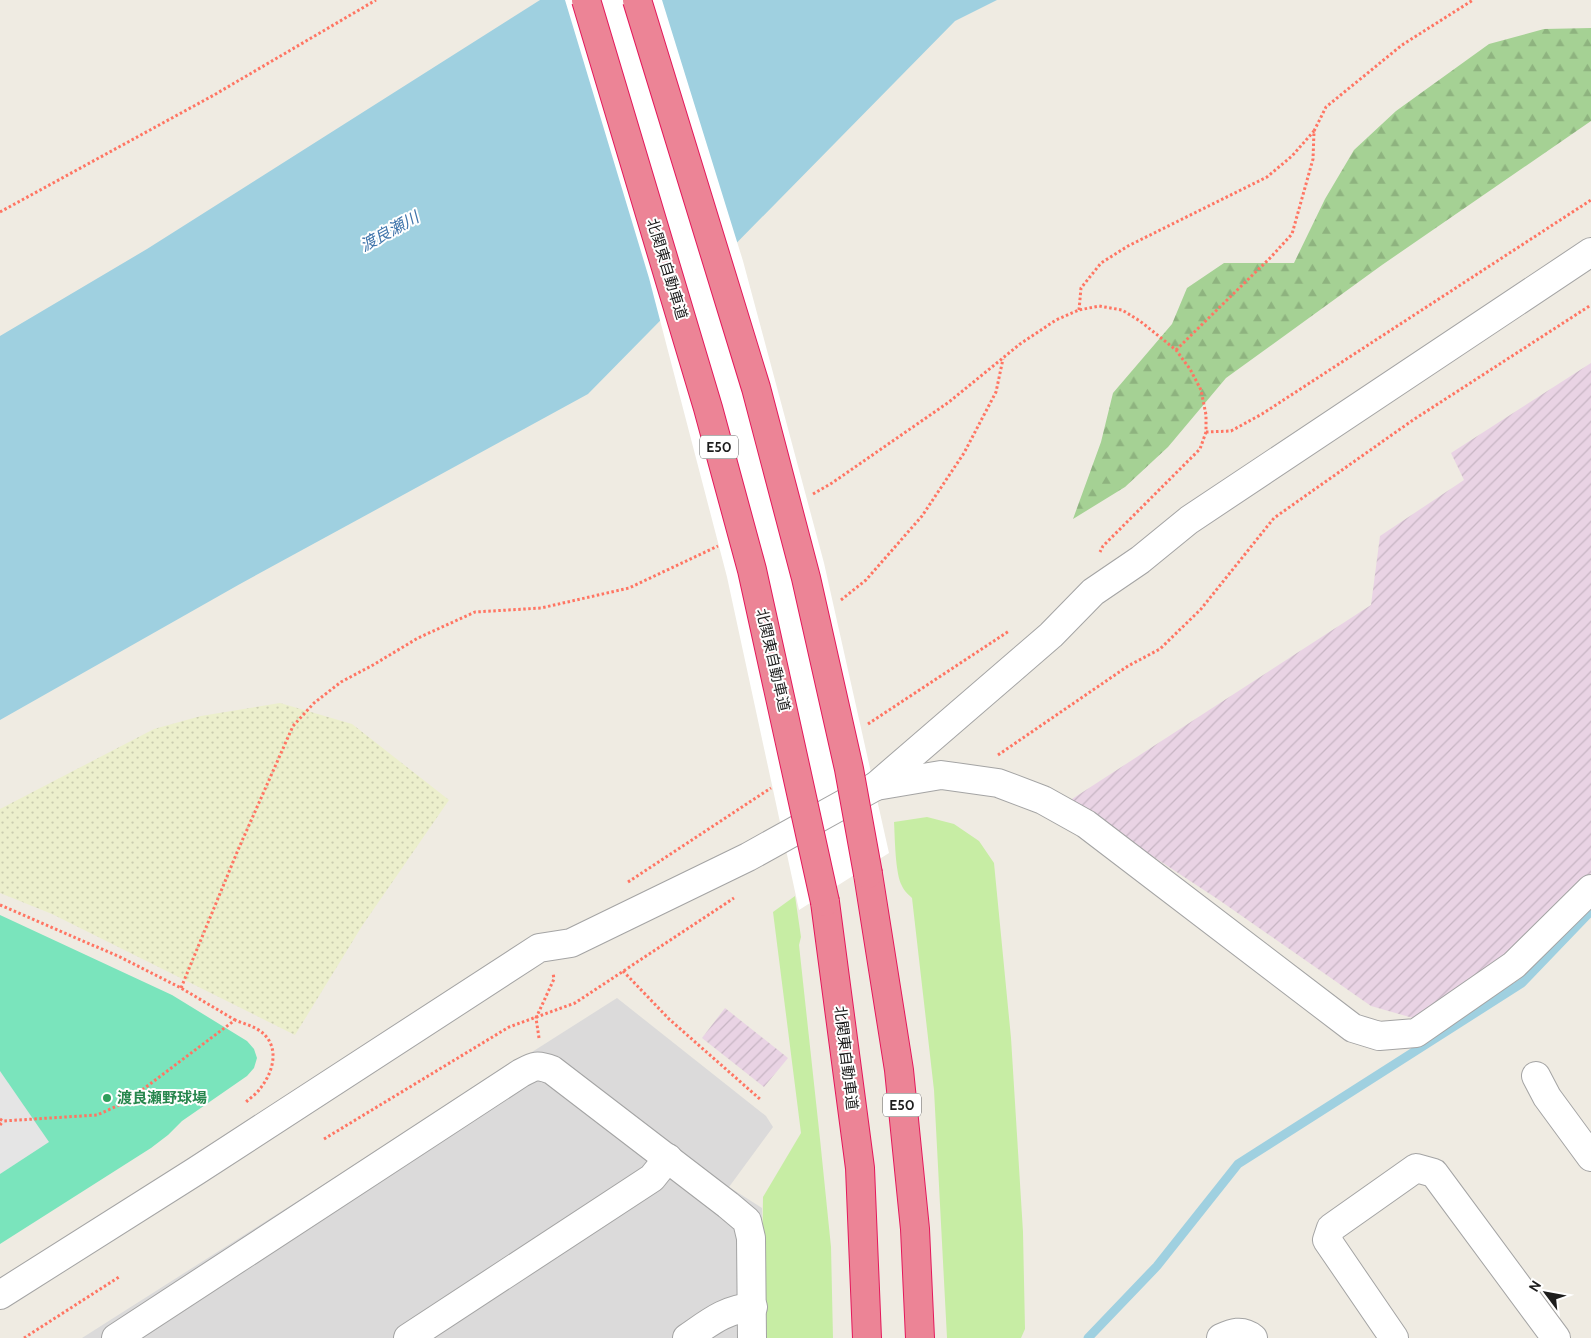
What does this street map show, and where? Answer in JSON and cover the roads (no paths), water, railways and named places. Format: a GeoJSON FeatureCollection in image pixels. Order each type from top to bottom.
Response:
{"type":"FeatureCollection","features":[{"type":"Feature","properties":{"kind":"highway","name":"北関東自動車道"},"geometry":{"type":"LineString","coordinates":[[586,0],[708,408],[752,570],[826,902],[860,1168],[867,1338]]}},
{"type":"Feature","properties":{"kind":"highway","name":"E50"},"geometry":{"type":"LineString","coordinates":[[637,0],[756,388],[806,578],[849,769],[868,874],[899,1070],[915,1229],[920,1338]]}},
{"type":"Feature","properties":{"kind":"street"},"geometry":{"type":"LineString","coordinates":[[0,1295],[196,1171],[538,948],[571,943],[748,857],[876,786],[1051,635],[1093,592],[1140,560],[1189,520],[1591,252]]}},
{"type":"Feature","properties":{"kind":"street"},"geometry":{"type":"LineString","coordinates":[[876,786],[942,775],[998,783],[1043,800],[1086,824],[1353,1028],[1379,1036],[1416,1033],[1498,977],[1514,965],[1591,889]]}},
{"type":"Feature","properties":{"kind":"street"},"geometry":{"type":"LineString","coordinates":[[116,1338],[151,1329],[533,1066],[542,1066],[552,1070],[747,1221],[751,1238],[752,1338]]}},
{"type":"Feature","properties":{"kind":"street"},"geometry":{"type":"LineString","coordinates":[[1536,1076],[1547,1097],[1591,1157]]}},
{"type":"Feature","properties":{"kind":"street"},"geometry":{"type":"LineString","coordinates":[[408,1338],[652,1178],[668,1158]]}},
{"type":"Feature","properties":{"kind":"street"},"geometry":{"type":"LineString","coordinates":[[1394,1338],[1327,1240],[1331,1228],[1416,1168],[1434,1173],[1556,1338]]}},
{"type":"Feature","properties":{"kind":"street"},"geometry":{"type":"LineString","coordinates":[[687,1338],[722,1315],[738,1308],[753,1307]]}},
{"type":"Feature","properties":{"kind":"street"},"geometry":{"type":"LineString","coordinates":[[1221,1338],[1234,1332],[1248,1334],[1253,1338]]}},
{"type":"Feature","properties":{"kind":"water","name":"渡良瀬川"},"geometry":{"type":"Polygon","coordinates":[[[540,0],[997,0],[955,21],[588,394],[240,584],[0,720],[0,336],[147,249],[540,0]]]}},
{"type":"Feature","properties":{"kind":"waterway"},"geometry":{"type":"LineString","coordinates":[[1088,1338],[1157,1266],[1238,1164],[1522,983],[1591,911]]}},
{"type":"Feature","properties":{"kind":"place","name":"渡良瀬野球場"},"geometry":{"type":"Point","coordinates":[107,1098]}}]}
